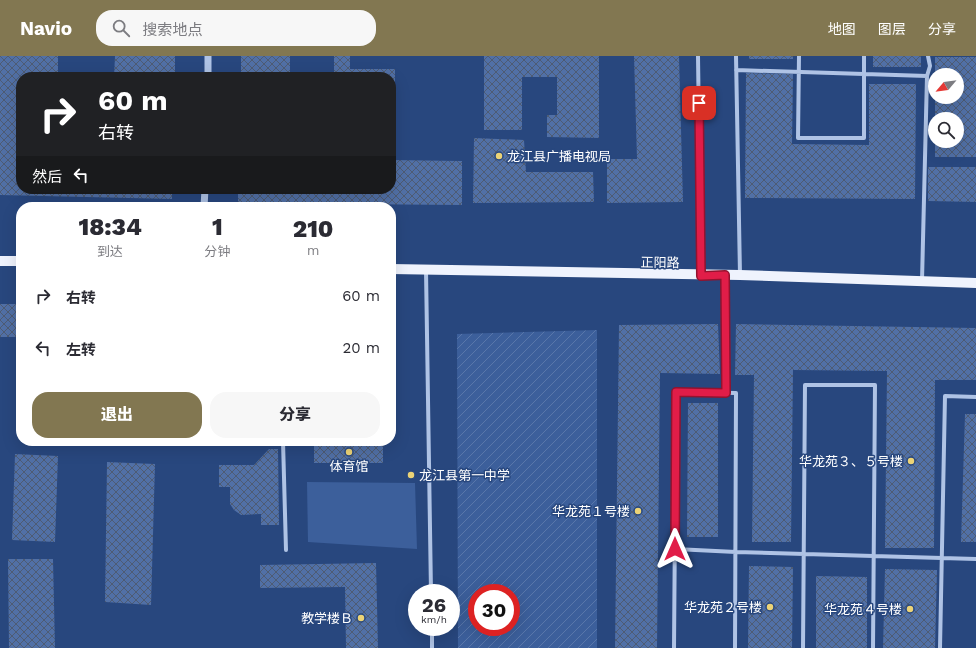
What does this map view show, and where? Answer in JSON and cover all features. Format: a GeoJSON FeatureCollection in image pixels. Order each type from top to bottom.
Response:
{"type":"FeatureCollection","features":[{"type":"Feature","properties":{"kind":"main road"},"geometry":{"type":"LineString","coordinates":[[0,261],[16,262]]}},
{"type":"Feature","properties":{"kind":"main road","name":"正阳路"},"geometry":{"type":"LineString","coordinates":[[396,269],[701,276],[740,275],[976,283]]}},
{"type":"Feature","properties":{"kind":"street"},"geometry":{"type":"LineString","coordinates":[[208,56],[208,72]]}},
{"type":"Feature","properties":{"kind":"street"},"geometry":{"type":"LineString","coordinates":[[698,56],[701,276]]}},
{"type":"Feature","properties":{"kind":"street"},"geometry":{"type":"LineString","coordinates":[[736,56],[740,275]]}},
{"type":"Feature","properties":{"kind":"street"},"geometry":{"type":"LineString","coordinates":[[799,56],[798,138],[864,138],[864,56]]}},
{"type":"Feature","properties":{"kind":"street"},"geometry":{"type":"LineString","coordinates":[[922,281],[926,76],[930,66],[928,56]]}},
{"type":"Feature","properties":{"kind":"street"},"geometry":{"type":"LineString","coordinates":[[736,70],[926,76]]}},
{"type":"Feature","properties":{"kind":"street"},"geometry":{"type":"LineString","coordinates":[[426,270],[431,584]]}},
{"type":"Feature","properties":{"kind":"street"},"geometry":{"type":"LineString","coordinates":[[725,275],[726,393]]}},
{"type":"Feature","properties":{"kind":"street"},"geometry":{"type":"LineString","coordinates":[[803,648],[805,384],[875,385],[873,648]]}},
{"type":"Feature","properties":{"kind":"street"},"geometry":{"type":"LineString","coordinates":[[674,648],[676,392],[736,393],[735,648]]}},
{"type":"Feature","properties":{"kind":"street"},"geometry":{"type":"LineString","coordinates":[[940,648],[944,396],[976,396]]}},
{"type":"Feature","properties":{"kind":"street"},"geometry":{"type":"LineString","coordinates":[[283,446],[286,550]]}},
{"type":"Feature","properties":{"kind":"street"},"geometry":{"type":"LineString","coordinates":[[675,549],[976,559]]}},
{"type":"Feature","properties":{"kind":"street"},"geometry":{"type":"LineString","coordinates":[[432,636],[432,648]]}},
{"type":"Feature","properties":{"kind":"shaded area"},"geometry":{"type":"Polygon","coordinates":[[[597,330],[597,648],[458,648],[458,636],[460,636],[460,584],[458,584],[457,334],[597,330]]]}},
{"type":"Feature","properties":{"kind":"shaded area"},"geometry":{"type":"Polygon","coordinates":[[[307,482],[415,483],[417,549],[308,542],[307,482]]]}},
{"type":"Feature","properties":{"kind":"building"},"geometry":{"type":"Polygon","coordinates":[[[0,56],[58,56],[58,72],[16,72],[16,194],[172,194],[172,199],[0,195],[0,56]]]}},
{"type":"Feature","properties":{"kind":"building"},"geometry":{"type":"Polygon","coordinates":[[[115,56],[175,56],[175,72],[114,72],[115,56]]]}},
{"type":"Feature","properties":{"kind":"building"},"geometry":{"type":"Polygon","coordinates":[[[241,56],[290,56],[290,72],[241,72],[241,56]]]}},
{"type":"Feature","properties":{"kind":"building"},"geometry":{"type":"Polygon","coordinates":[[[334,56],[350,56],[350,69],[395,69],[395,72],[334,72],[334,56]]]}},
{"type":"Feature","properties":{"kind":"building"},"geometry":{"type":"Polygon","coordinates":[[[484,56],[599,56],[599,138],[547,137],[547,115],[557,115],[557,77],[522,77],[522,130],[484,130],[484,56]]]}},
{"type":"Feature","properties":{"kind":"building"},"geometry":{"type":"Polygon","coordinates":[[[634,56],[679,56],[683,202],[607,203],[607,159],[637,159],[634,56]]]}},
{"type":"Feature","properties":{"kind":"building"},"geometry":{"type":"Polygon","coordinates":[[[749,56],[793,56],[793,59],[749,59],[749,56]]]}},
{"type":"Feature","properties":{"kind":"building"},"geometry":{"type":"Polygon","coordinates":[[[873,56],[921,56],[921,67],[873,67],[873,56]]]}},
{"type":"Feature","properties":{"kind":"building"},"geometry":{"type":"Polygon","coordinates":[[[935,57],[976,57],[976,157],[935,157],[935,148],[964,148],[964,112],[935,112],[935,104],[964,104],[964,68],[935,68],[935,57]]]}},
{"type":"Feature","properties":{"kind":"building"},"geometry":{"type":"Polygon","coordinates":[[[746,73],[793,74],[792,144],[869,145],[869,84],[916,84],[915,199],[745,198],[746,73]]]}},
{"type":"Feature","properties":{"kind":"building","name":"龙江县广播电视局"},"geometry":{"type":"Polygon","coordinates":[[[474,138],[524,140],[526,172],[593,172],[594,202],[473,203],[474,138]]]}},
{"type":"Feature","properties":{"kind":"building"},"geometry":{"type":"Polygon","coordinates":[[[396,160],[462,161],[462,205],[396,204],[396,202],[238,202],[238,194],[396,194],[396,160]]]}},
{"type":"Feature","properties":{"kind":"building"},"geometry":{"type":"Polygon","coordinates":[[[928,167],[976,167],[976,202],[928,201],[928,167]]]}},
{"type":"Feature","properties":{"kind":"building"},"geometry":{"type":"Polygon","coordinates":[[[0,304],[16,304],[16,337],[0,337],[0,304]]]}},
{"type":"Feature","properties":{"kind":"building","name":"华龙苑１号楼"},"geometry":{"type":"Polygon","coordinates":[[[718,324],[720,374],[660,373],[657,648],[615,648],[619,325],[718,324]]]}},
{"type":"Feature","properties":{"kind":"building","name":"华龙苑３、５号楼"},"geometry":{"type":"Polygon","coordinates":[[[736,324],[976,328],[976,380],[935,380],[934,548],[885,548],[887,371],[793,370],[791,542],[752,542],[754,375],[735,375],[736,324]]]}},
{"type":"Feature","properties":{"kind":"building"},"geometry":{"type":"Polygon","coordinates":[[[688,403],[718,403],[718,537],[687,537],[688,403]]]}},
{"type":"Feature","properties":{"kind":"building"},"geometry":{"type":"Polygon","coordinates":[[[965,414],[976,414],[976,542],[961,542],[965,414]]]}},
{"type":"Feature","properties":{"kind":"building","name":"体育馆"},"geometry":{"type":"Polygon","coordinates":[[[314,446],[383,446],[383,463],[314,463],[314,446]]]}},
{"type":"Feature","properties":{"kind":"building"},"geometry":{"type":"Polygon","coordinates":[[[269,449],[278,449],[279,525],[261,525],[261,514],[241,515],[234,510],[230,504],[230,487],[219,487],[219,465],[254,465],[269,449]]]}},
{"type":"Feature","properties":{"kind":"building"},"geometry":{"type":"Polygon","coordinates":[[[15,454],[58,456],[55,542],[12,540],[15,454]]]}},
{"type":"Feature","properties":{"kind":"building"},"geometry":{"type":"Polygon","coordinates":[[[107,462],[155,464],[151,605],[105,602],[107,462]]]}},
{"type":"Feature","properties":{"kind":"building"},"geometry":{"type":"Polygon","coordinates":[[[8,559],[53,559],[55,648],[9,648],[8,559]]]}},
{"type":"Feature","properties":{"kind":"building","name":"教学楼Ｂ"},"geometry":{"type":"Polygon","coordinates":[[[376,563],[378,648],[346,648],[345,587],[260,588],[260,565],[376,563]]]}},
{"type":"Feature","properties":{"kind":"building","name":"华龙苑２号楼"},"geometry":{"type":"Polygon","coordinates":[[[749,566],[793,567],[792,648],[748,648],[749,566]]]}},
{"type":"Feature","properties":{"kind":"building","name":"华龙苑４号楼"},"geometry":{"type":"Polygon","coordinates":[[[885,569],[937,570],[935,648],[883,648],[885,569]]]}},
{"type":"Feature","properties":{"kind":"building"},"geometry":{"type":"Polygon","coordinates":[[[816,576],[867,577],[867,648],[816,648],[816,576]]]}},
{"type":"Feature","properties":{"kind":"place","name":"龙江县广播电视局"},"geometry":{"type":"Point","coordinates":[499,156]}},
{"type":"Feature","properties":{"kind":"place","name":"体育馆"},"geometry":{"type":"Point","coordinates":[349,452]}},
{"type":"Feature","properties":{"kind":"place","name":"华龙苑３、５号楼"},"geometry":{"type":"Point","coordinates":[911,461]}},
{"type":"Feature","properties":{"kind":"place","name":"龙江县第一中学"},"geometry":{"type":"Point","coordinates":[411,475]}},
{"type":"Feature","properties":{"kind":"place","name":"华龙苑１号楼"},"geometry":{"type":"Point","coordinates":[638,511]}},
{"type":"Feature","properties":{"kind":"place","name":"华龙苑２号楼"},"geometry":{"type":"Point","coordinates":[770,607]}},
{"type":"Feature","properties":{"kind":"place","name":"华龙苑４号楼"},"geometry":{"type":"Point","coordinates":[910,609]}},
{"type":"Feature","properties":{"kind":"place","name":"教学楼Ｂ"},"geometry":{"type":"Point","coordinates":[361,618]}},
{"type":"Feature","properties":{"kind":"route"},"geometry":{"type":"LineString","coordinates":[[675,549],[676,392],[726,393],[725,275],[701,276],[699,103]]}}]}
